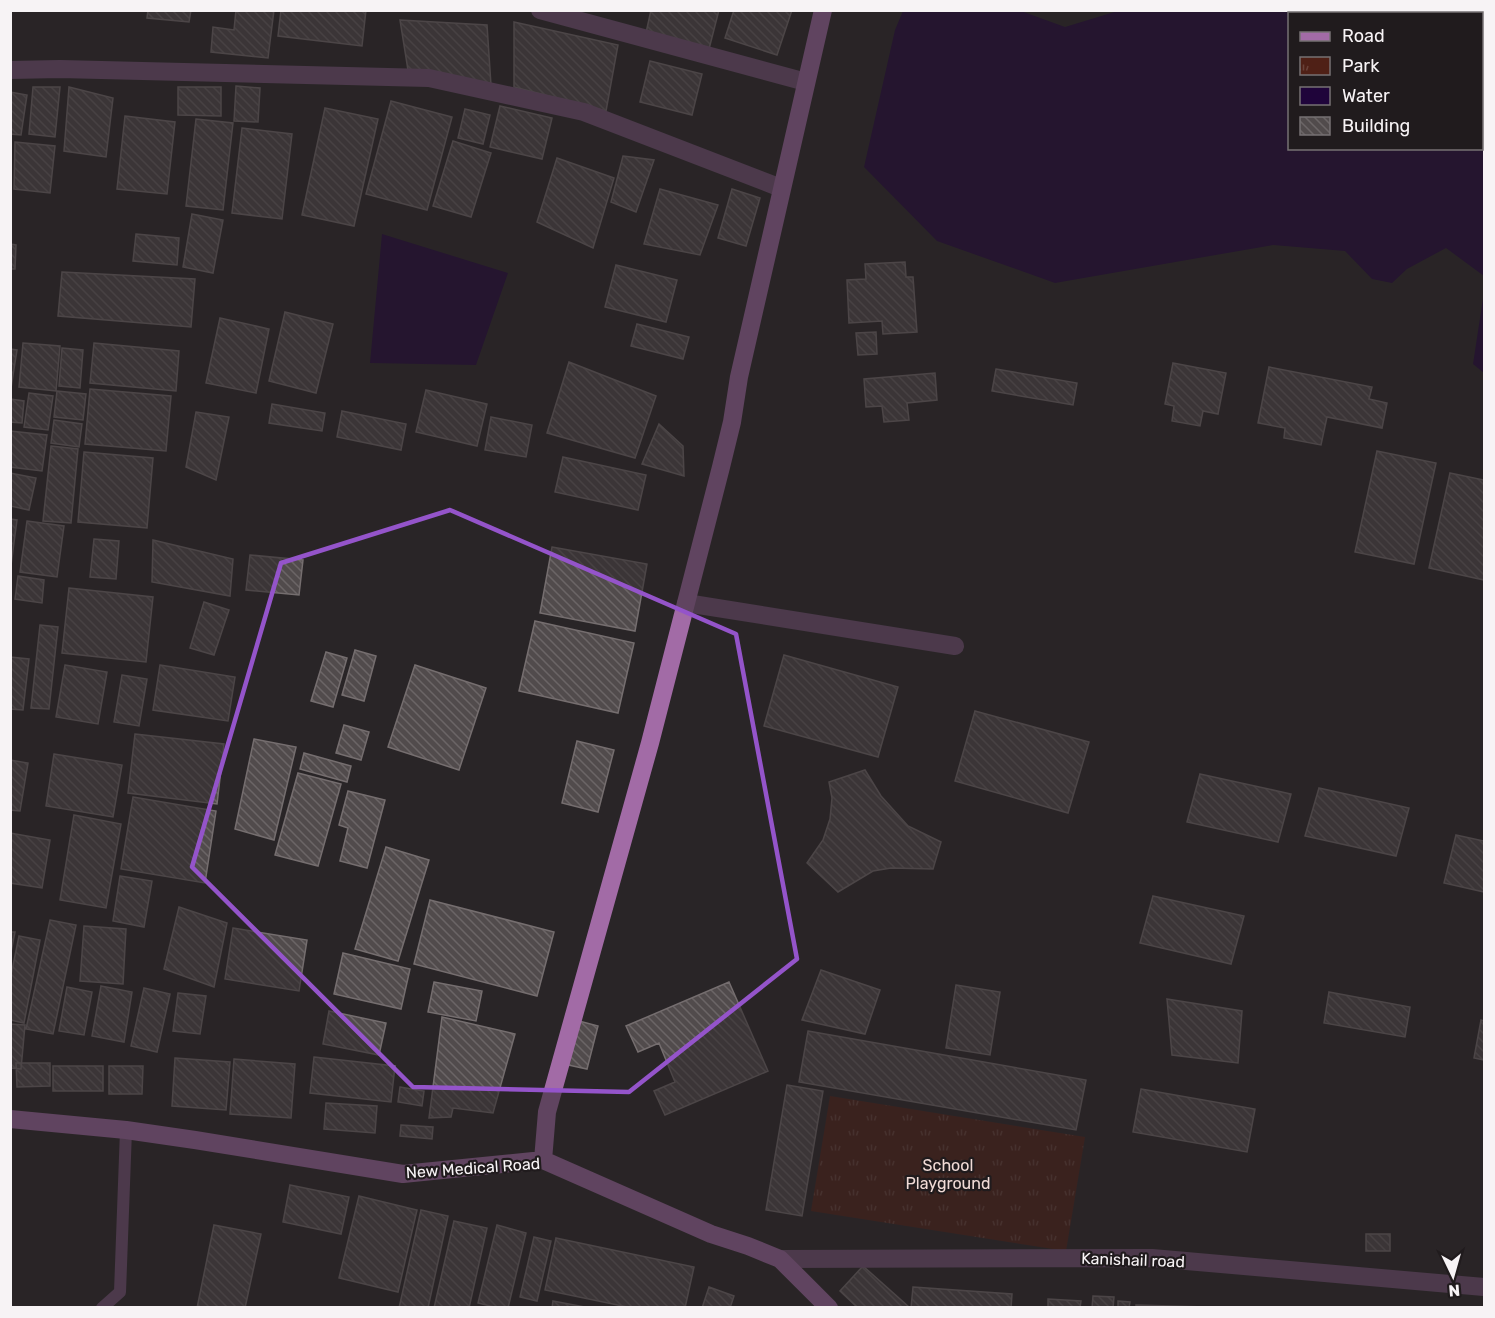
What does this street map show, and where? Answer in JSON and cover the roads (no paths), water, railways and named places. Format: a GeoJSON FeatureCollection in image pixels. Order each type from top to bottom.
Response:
{"type":"FeatureCollection","features":[{"type":"Feature","properties":{"kind":"street"},"geometry":{"type":"LineString","coordinates":[[540,10],[806,82]]}},
{"type":"Feature","properties":{"kind":"street"},"geometry":{"type":"LineString","coordinates":[[543,1160],[547,1112],[650,743],[729,434],[739,377],[823,10]]}},
{"type":"Feature","properties":{"kind":"street"},"geometry":{"type":"LineString","coordinates":[[10,70],[60,69],[429,78],[584,112],[781,188]]}},
{"type":"Feature","properties":{"kind":"street"},"geometry":{"type":"LineString","coordinates":[[686,603],[955,646]]}},
{"type":"Feature","properties":{"kind":"street","name":"New Medical Road"},"geometry":{"type":"LineString","coordinates":[[10,1119],[126,1130],[403,1174],[543,1160],[711,1234],[780,1259],[829,1308]]}},
{"type":"Feature","properties":{"kind":"street","name":"Kanishail road"},"geometry":{"type":"LineString","coordinates":[[780,1259],[1152,1258],[1485,1287]]}},
{"type":"Feature","properties":{"kind":"lane"},"geometry":{"type":"LineString","coordinates":[[102,1308],[120,1292],[126,1130]]}},
{"type":"Feature","properties":{"kind":"water"},"geometry":{"type":"Polygon","coordinates":[[[1121,10],[1450,11],[1288,12],[1288,150],[1483,150],[1483,90],[1484,276],[1446,248],[1407,269],[1392,283],[1372,279],[1345,251],[1273,245],[1055,283],[937,241],[864,167],[895,30],[903,11],[1021,11],[1065,27],[1121,10]]]}},
{"type":"Feature","properties":{"kind":"water"},"geometry":{"type":"Polygon","coordinates":[[[382,234],[508,273],[476,365],[370,363],[382,234]]]}},
{"type":"Feature","properties":{"kind":"water"},"geometry":{"type":"Polygon","coordinates":[[[1484,292],[1484,373],[1473,364],[1484,292]]]}},
{"type":"Feature","properties":{"kind":"park label","name":"School Playground"},"geometry":{"type":"Point","coordinates":[948,1174]}}]}
